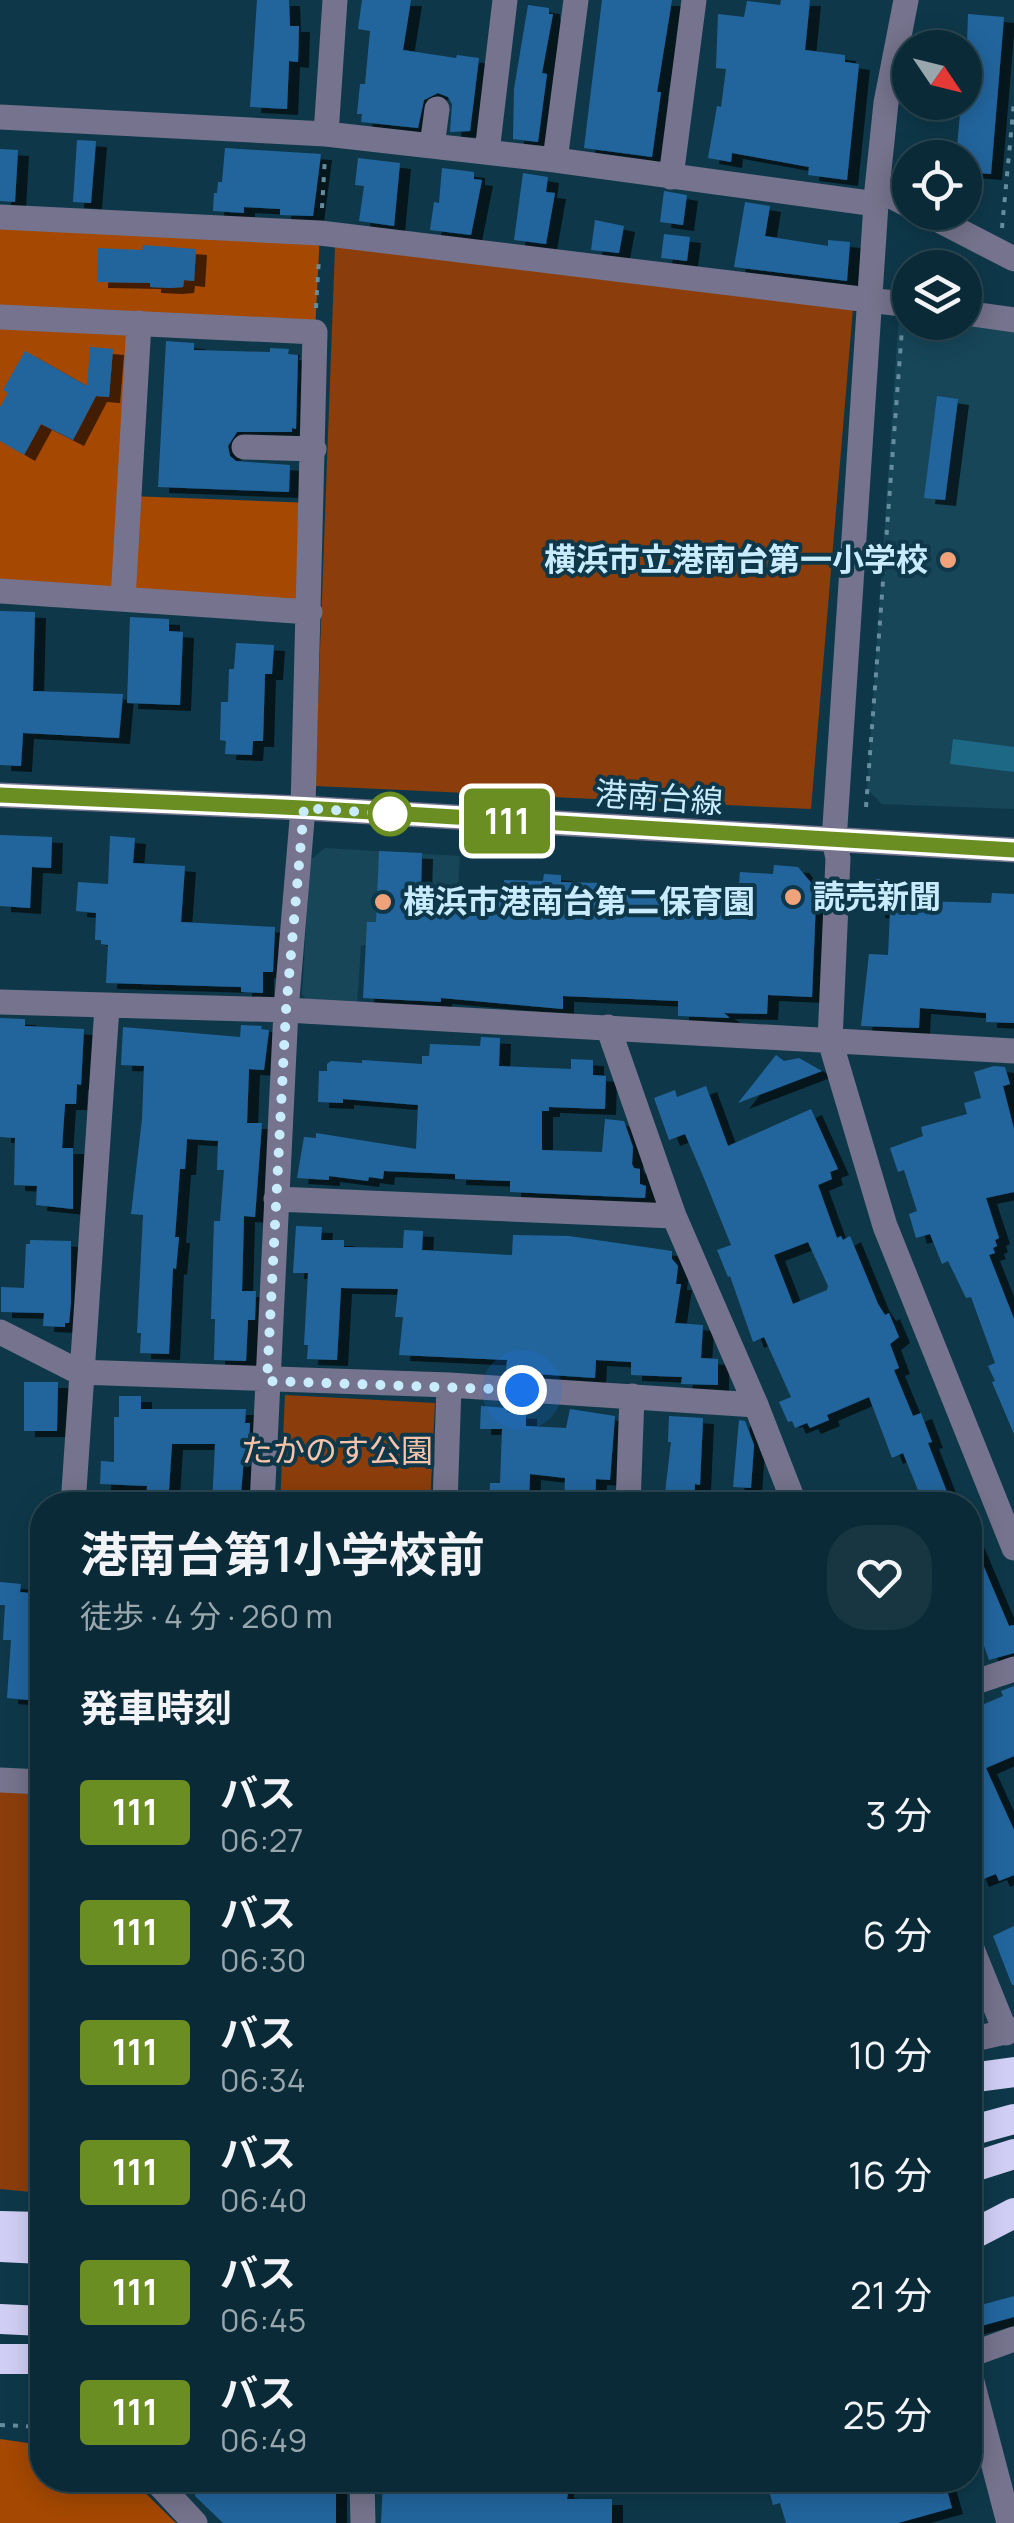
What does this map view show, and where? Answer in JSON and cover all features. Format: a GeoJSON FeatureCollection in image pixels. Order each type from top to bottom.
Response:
{"type":"FeatureCollection","features":[{"type":"Feature","properties":{"kind":"highway"},"geometry":{"type":"LineString","coordinates":[[982,2076],[1014,2072]]}},
{"type":"Feature","properties":{"kind":"highway"},"geometry":{"type":"LineString","coordinates":[[982,2127],[1014,2118]]}},
{"type":"Feature","properties":{"kind":"highway"},"geometry":{"type":"LineString","coordinates":[[982,2164],[1014,2154]]}},
{"type":"Feature","properties":{"kind":"highway"},"geometry":{"type":"LineString","coordinates":[[982,2230],[1014,2214]]}},
{"type":"Feature","properties":{"kind":"highway"},"geometry":{"type":"LineString","coordinates":[[0,2226],[30,2226]]}},
{"type":"Feature","properties":{"kind":"highway"},"geometry":{"type":"LineString","coordinates":[[0,2247],[30,2248]]}},
{"type":"Feature","properties":{"kind":"highway"},"geometry":{"type":"LineString","coordinates":[[0,2319],[30,2320]]}},
{"type":"Feature","properties":{"kind":"highway"},"geometry":{"type":"LineString","coordinates":[[0,2358],[30,2359]]}},
{"type":"Feature","properties":{"kind":"street"},"geometry":{"type":"LineString","coordinates":[[326,134],[334,0]]}},
{"type":"Feature","properties":{"kind":"street"},"geometry":{"type":"LineString","coordinates":[[487,152],[505,0]]}},
{"type":"Feature","properties":{"kind":"street"},"geometry":{"type":"LineString","coordinates":[[555,160],[576,0]]}},
{"type":"Feature","properties":{"kind":"street"},"geometry":{"type":"LineString","coordinates":[[671,176],[694,0]]}},
{"type":"Feature","properties":{"kind":"street"},"geometry":{"type":"LineString","coordinates":[[906,0],[886,103],[869,300],[834,841],[838,858],[830,1041],[885,1226],[1014,1548]]}},
{"type":"Feature","properties":{"kind":"street"},"geometry":{"type":"LineString","coordinates":[[432,146],[437,110]]}},
{"type":"Feature","properties":{"kind":"street"},"geometry":{"type":"LineString","coordinates":[[0,117],[326,134],[892,201]]}},
{"type":"Feature","properties":{"kind":"street"},"geometry":{"type":"LineString","coordinates":[[0,217],[320,233],[892,303]]}},
{"type":"Feature","properties":{"kind":"street"},"geometry":{"type":"LineString","coordinates":[[957,230],[1007,256]]}},
{"type":"Feature","properties":{"kind":"street"},"geometry":{"type":"LineString","coordinates":[[982,315],[1014,320]]}},
{"type":"Feature","properties":{"kind":"street"},"geometry":{"type":"LineString","coordinates":[[0,316],[315,332],[304,808],[286,1010],[263,1492]]}},
{"type":"Feature","properties":{"kind":"street"},"geometry":{"type":"LineString","coordinates":[[122,599],[139,323]]}},
{"type":"Feature","properties":{"kind":"street"},"geometry":{"type":"LineString","coordinates":[[244,447],[314,449]]}},
{"type":"Feature","properties":{"kind":"street"},"geometry":{"type":"LineString","coordinates":[[0,591],[310,612]]}},
{"type":"Feature","properties":{"kind":"street","name":"港南台線"},"geometry":{"type":"LineString","coordinates":[[0,794],[1014,850]]}},
{"type":"Feature","properties":{"kind":"street"},"geometry":{"type":"LineString","coordinates":[[0,1002],[286,1010],[1014,1051]]}},
{"type":"Feature","properties":{"kind":"street"},"geometry":{"type":"LineString","coordinates":[[74,1492],[107,1007]]}},
{"type":"Feature","properties":{"kind":"street"},"geometry":{"type":"LineString","coordinates":[[608,1028],[674,1216],[790,1492]]}},
{"type":"Feature","properties":{"kind":"street"},"geometry":{"type":"LineString","coordinates":[[276,1200],[674,1216]]}},
{"type":"Feature","properties":{"kind":"street"},"geometry":{"type":"LineString","coordinates":[[0,1332],[80,1372],[449,1385],[756,1405]]}},
{"type":"Feature","properties":{"kind":"street"},"geometry":{"type":"LineString","coordinates":[[445,1492],[449,1385]]}},
{"type":"Feature","properties":{"kind":"street"},"geometry":{"type":"LineString","coordinates":[[628,1492],[632,1396]]}},
{"type":"Feature","properties":{"kind":"street"},"geometry":{"type":"LineString","coordinates":[[982,1680],[1014,1668]]}},
{"type":"Feature","properties":{"kind":"street"},"geometry":{"type":"LineString","coordinates":[[0,1780],[30,1781]]}},
{"type":"Feature","properties":{"kind":"street"},"geometry":{"type":"LineString","coordinates":[[982,1970],[1010,2032],[982,2038]]}},
{"type":"Feature","properties":{"kind":"street"},"geometry":{"type":"LineString","coordinates":[[982,2351],[1014,2340]]}},
{"type":"Feature","properties":{"kind":"street"},"geometry":{"type":"LineString","coordinates":[[982,2421],[1008,2523]]}},
{"type":"Feature","properties":{"kind":"street"},"geometry":{"type":"LineString","coordinates":[[166,2492],[196,2523]]}},
{"type":"Feature","properties":{"kind":"street"},"geometry":{"type":"LineString","coordinates":[[362,2492],[363,2523]]}},
{"type":"Feature","properties":{"kind":"path"},"geometry":{"type":"LineString","coordinates":[[1007,256],[1014,102]]}},
{"type":"Feature","properties":{"kind":"path"},"geometry":{"type":"LineString","coordinates":[[866,807],[904,340]]}},
{"type":"Feature","properties":{"kind":"path"},"geometry":{"type":"LineString","coordinates":[[0,2425],[30,2426]]}},
{"type":"Feature","properties":{"kind":"shaded area"},"geometry":{"type":"Polygon","coordinates":[[[0,217],[320,233],[315,332],[139,324],[129,496],[312,503],[310,612],[0,591],[0,217]]]}},
{"type":"Feature","properties":{"kind":"shaded area","name":"横浜市立港南台第一小学校"},"geometry":{"type":"Polygon","coordinates":[[[982,326],[1014,330],[1014,809],[882,804],[867,789],[897,340],[982,340],[982,326]]]}},
{"type":"Feature","properties":{"kind":"shaded area"},"geometry":{"type":"Polygon","coordinates":[[[953,739],[1014,747],[1014,772],[950,764],[953,739]]]}},
{"type":"Feature","properties":{"kind":"shaded area","name":"横浜市港南台第二保育園"},"geometry":{"type":"Polygon","coordinates":[[[325,848],[460,856],[454,950],[361,945],[357,1006],[309,1003],[302,994],[310,860],[325,848]]]}},
{"type":"Feature","properties":{"kind":"shaded area"},"geometry":{"type":"Polygon","coordinates":[[[0,2439],[30,2443],[30,2492],[144,2492],[176,2523],[0,2523],[0,2439]]]}},
{"type":"Feature","properties":{"kind":"green space"},"geometry":{"type":"Polygon","coordinates":[[[335,247],[853,308],[811,809],[315,786],[335,247]]]}},
{"type":"Feature","properties":{"kind":"green space","name":"たかのす公園"},"geometry":{"type":"Polygon","coordinates":[[[285,1395],[435,1403],[431,1492],[281,1492],[285,1395]]]}},
{"type":"Feature","properties":{"kind":"green space"},"geometry":{"type":"Polygon","coordinates":[[[0,1780],[30,1781],[30,2192],[0,2189],[0,1780]]]}},
{"type":"Feature","properties":{"kind":"building"},"geometry":{"type":"Polygon","coordinates":[[[257,0],[289,0],[290,26],[299,26],[298,62],[289,61],[287,109],[250,107],[257,0]]]}},
{"type":"Feature","properties":{"kind":"building"},"geometry":{"type":"Polygon","coordinates":[[[362,0],[411,0],[403,50],[479,58],[470,131],[450,132],[452,104],[448,97],[438,93],[424,100],[418,128],[361,122],[362,114],[357,114],[360,84],[365,84],[370,31],[358,29],[362,0]]]}},
{"type":"Feature","properties":{"kind":"building"},"geometry":{"type":"Polygon","coordinates":[[[602,0],[672,0],[657,92],[661,92],[652,157],[584,148],[602,0]]]}},
{"type":"Feature","properties":{"kind":"building"},"geometry":{"type":"Polygon","coordinates":[[[781,0],[810,0],[805,50],[845,55],[845,62],[859,64],[847,180],[808,175],[809,167],[732,153],[731,162],[708,158],[726,69],[716,68],[718,14],[744,17],[747,1],[780,5],[781,0]]]}},
{"type":"Feature","properties":{"kind":"building"},"geometry":{"type":"Polygon","coordinates":[[[528,5],[549,8],[549,14],[553,14],[542,73],[547,74],[538,142],[513,139],[514,89],[528,5]]]}},
{"type":"Feature","properties":{"kind":"building"},"geometry":{"type":"Polygon","coordinates":[[[968,14],[1004,17],[991,174],[982,173],[982,140],[958,140],[959,120],[982,120],[982,30],[967,30],[968,14]]]}},
{"type":"Feature","properties":{"kind":"building"},"geometry":{"type":"Polygon","coordinates":[[[77,140],[96,141],[91,203],[73,202],[77,140]]]}},
{"type":"Feature","properties":{"kind":"building"},"geometry":{"type":"Polygon","coordinates":[[[225,148],[321,154],[313,216],[280,215],[280,209],[244,207],[244,213],[213,211],[214,193],[218,182],[222,182],[225,148]]]}},
{"type":"Feature","properties":{"kind":"building"},"geometry":{"type":"Polygon","coordinates":[[[0,149],[18,150],[15,202],[0,201],[0,149]]]}},
{"type":"Feature","properties":{"kind":"building"},"geometry":{"type":"Polygon","coordinates":[[[358,158],[400,163],[394,226],[359,221],[364,186],[355,185],[358,158]]]}},
{"type":"Feature","properties":{"kind":"building"},"geometry":{"type":"Polygon","coordinates":[[[442,168],[474,172],[474,179],[482,180],[471,235],[430,230],[434,202],[439,203],[442,168]]]}},
{"type":"Feature","properties":{"kind":"building"},"geometry":{"type":"Polygon","coordinates":[[[523,173],[548,177],[546,192],[555,193],[546,244],[514,240],[523,173]]]}},
{"type":"Feature","properties":{"kind":"building"},"geometry":{"type":"Polygon","coordinates":[[[664,191],[687,195],[683,225],[660,222],[664,191]]]}},
{"type":"Feature","properties":{"kind":"building"},"geometry":{"type":"Polygon","coordinates":[[[745,202],[770,206],[765,236],[828,246],[828,240],[850,242],[847,281],[734,267],[745,202]]]}},
{"type":"Feature","properties":{"kind":"building"},"geometry":{"type":"Polygon","coordinates":[[[595,220],[624,226],[619,253],[591,250],[595,220]]]}},
{"type":"Feature","properties":{"kind":"building"},"geometry":{"type":"Polygon","coordinates":[[[664,234],[690,237],[687,261],[661,258],[664,234]]]}},
{"type":"Feature","properties":{"kind":"building"},"geometry":{"type":"Polygon","coordinates":[[[143,245],[196,249],[194,281],[184,280],[183,287],[171,288],[150,287],[150,283],[97,282],[98,248],[142,250],[143,245]]]}},
{"type":"Feature","properties":{"kind":"building"},"geometry":{"type":"Polygon","coordinates":[[[166,341],[194,343],[194,350],[270,352],[270,348],[289,349],[288,354],[298,355],[296,429],[237,432],[228,446],[236,461],[290,465],[289,492],[158,487],[166,341]]]}},
{"type":"Feature","properties":{"kind":"building"},"geometry":{"type":"Polygon","coordinates":[[[90,347],[113,349],[109,397],[96,396],[73,440],[41,424],[24,455],[0,441],[0,407],[8,393],[3,390],[25,351],[87,386],[90,347]]]}},
{"type":"Feature","properties":{"kind":"building"},"geometry":{"type":"Polygon","coordinates":[[[937,396],[958,399],[945,500],[924,498],[937,396]]]}},
{"type":"Feature","properties":{"kind":"building"},"geometry":{"type":"Polygon","coordinates":[[[0,611],[35,612],[33,691],[123,694],[119,738],[23,733],[21,766],[0,765],[0,611]]]}},
{"type":"Feature","properties":{"kind":"building"},"geometry":{"type":"Polygon","coordinates":[[[130,617],[169,619],[169,631],[183,632],[180,705],[127,703],[130,617]]]}},
{"type":"Feature","properties":{"kind":"building"},"geometry":{"type":"Polygon","coordinates":[[[236,643],[274,645],[272,674],[265,674],[263,741],[253,741],[252,755],[225,754],[226,741],[220,740],[221,702],[228,702],[229,669],[234,669],[236,643]]]}},
{"type":"Feature","properties":{"kind":"building"},"geometry":{"type":"Polygon","coordinates":[[[0,835],[52,837],[51,868],[32,867],[30,908],[0,906],[0,835]]]}},
{"type":"Feature","properties":{"kind":"building"},"geometry":{"type":"Polygon","coordinates":[[[110,836],[135,838],[133,863],[185,866],[181,922],[275,927],[273,972],[263,972],[263,993],[241,992],[241,987],[106,983],[108,945],[95,940],[96,913],[76,911],[78,882],[108,884],[110,836]]]}},
{"type":"Feature","properties":{"kind":"building"},"geometry":{"type":"Polygon","coordinates":[[[379,851],[422,853],[421,888],[432,888],[432,896],[504,893],[504,880],[543,881],[544,874],[561,875],[561,882],[603,883],[603,893],[730,904],[731,884],[739,884],[740,872],[773,874],[774,865],[798,867],[813,885],[812,899],[816,900],[812,997],[768,995],[767,1014],[724,1013],[730,1018],[678,1016],[678,1001],[563,996],[563,1009],[441,998],[441,1002],[363,998],[367,922],[376,922],[379,851]]]}},
{"type":"Feature","properties":{"kind":"building"},"geometry":{"type":"Polygon","coordinates":[[[876,879],[916,881],[916,901],[991,903],[992,893],[1014,894],[1014,1023],[986,1022],[986,1013],[920,1008],[919,1028],[861,1026],[869,954],[888,955],[890,913],[874,912],[876,879]]]}},
{"type":"Feature","properties":{"kind":"building"},"geometry":{"type":"Polygon","coordinates":[[[0,1018],[25,1019],[25,1026],[84,1029],[81,1085],[77,1084],[76,1104],[65,1104],[62,1148],[73,1148],[73,1209],[36,1205],[37,1186],[14,1185],[15,1138],[0,1137],[0,1018]]]}},
{"type":"Feature","properties":{"kind":"building"},"geometry":{"type":"Polygon","coordinates":[[[241,1025],[269,1030],[264,1070],[249,1069],[247,1123],[262,1123],[255,1217],[244,1216],[242,1291],[256,1291],[255,1320],[248,1320],[246,1361],[214,1360],[214,1221],[220,1221],[224,1170],[217,1170],[218,1141],[187,1139],[185,1169],[180,1169],[175,1237],[179,1237],[176,1269],[173,1268],[169,1354],[140,1353],[141,1333],[137,1333],[143,1215],[131,1214],[144,1066],[121,1065],[123,1027],[240,1037],[241,1025]]]}},
{"type":"Feature","properties":{"kind":"building"},"geometry":{"type":"Polygon","coordinates":[[[481,1037],[500,1038],[499,1066],[571,1069],[571,1059],[593,1060],[593,1075],[606,1076],[605,1109],[549,1107],[549,1111],[542,1111],[542,1150],[602,1152],[605,1119],[624,1121],[633,1147],[632,1164],[640,1169],[640,1184],[646,1186],[645,1198],[510,1192],[510,1181],[455,1179],[455,1174],[384,1171],[383,1179],[369,1177],[368,1181],[329,1176],[329,1180],[297,1178],[304,1137],[316,1138],[316,1133],[416,1149],[418,1105],[343,1099],[343,1103],[318,1102],[319,1071],[327,1071],[327,1064],[362,1060],[422,1064],[422,1056],[429,1056],[430,1044],[480,1046],[481,1037]]]}},
{"type":"Feature","properties":{"kind":"building"},"geometry":{"type":"Polygon","coordinates":[[[776,1055],[784,1061],[799,1058],[822,1071],[738,1103],[776,1055]]]}},
{"type":"Feature","properties":{"kind":"building"},"geometry":{"type":"Polygon","coordinates":[[[1005,1067],[1010,1084],[1003,1086],[1014,1129],[1014,1192],[986,1198],[999,1238],[995,1240],[995,1253],[989,1255],[1014,1319],[1014,1434],[992,1382],[995,1381],[988,1366],[995,1363],[971,1297],[966,1298],[948,1261],[942,1264],[930,1234],[916,1238],[909,1214],[917,1211],[904,1170],[898,1172],[890,1148],[923,1136],[921,1127],[967,1114],[964,1103],[981,1098],[974,1072],[1005,1067]]]}},
{"type":"Feature","properties":{"kind":"building"},"geometry":{"type":"Polygon","coordinates":[[[706,1086],[728,1146],[811,1109],[838,1169],[830,1172],[832,1179],[818,1185],[837,1238],[850,1236],[878,1304],[885,1315],[889,1313],[899,1337],[890,1344],[899,1368],[894,1370],[913,1416],[921,1413],[947,1492],[919,1492],[903,1453],[892,1458],[869,1397],[827,1415],[829,1420],[810,1428],[807,1423],[795,1428],[792,1421],[788,1422],[779,1402],[791,1397],[764,1337],[753,1342],[717,1250],[731,1245],[701,1171],[685,1134],[669,1140],[654,1098],[675,1090],[677,1097],[706,1086]],[[808,1242],[774,1255],[793,1304],[827,1290],[808,1242]]]}},
{"type":"Feature","properties":{"kind":"building"},"geometry":{"type":"Polygon","coordinates":[[[296,1226],[322,1227],[321,1240],[344,1240],[344,1247],[403,1248],[404,1230],[423,1231],[422,1250],[512,1255],[513,1235],[569,1236],[672,1251],[678,1266],[676,1284],[681,1284],[675,1323],[703,1325],[701,1358],[718,1359],[718,1385],[681,1384],[682,1377],[631,1375],[631,1362],[596,1360],[595,1378],[506,1372],[507,1360],[399,1355],[403,1317],[395,1317],[398,1289],[341,1288],[337,1360],[307,1359],[308,1345],[304,1345],[308,1273],[293,1273],[296,1226]]]}},
{"type":"Feature","properties":{"kind":"building"},"geometry":{"type":"Polygon","coordinates":[[[30,1240],[71,1241],[71,1302],[65,1327],[43,1326],[44,1313],[1,1312],[1,1287],[24,1288],[26,1244],[30,1240]]]}},
{"type":"Feature","properties":{"kind":"building"},"geometry":{"type":"Polygon","coordinates":[[[24,1382],[58,1382],[57,1431],[24,1431],[24,1382]]]}},
{"type":"Feature","properties":{"kind":"building"},"geometry":{"type":"Polygon","coordinates":[[[119,1396],[141,1396],[141,1409],[246,1409],[245,1423],[250,1423],[248,1458],[244,1458],[241,1492],[213,1492],[215,1444],[172,1444],[169,1492],[147,1492],[147,1486],[100,1484],[101,1461],[114,1462],[114,1417],[119,1417],[119,1396]]]}},
{"type":"Feature","properties":{"kind":"building"},"geometry":{"type":"Polygon","coordinates":[[[481,1406],[526,1413],[526,1426],[566,1428],[570,1409],[615,1416],[610,1480],[596,1479],[596,1492],[564,1492],[565,1478],[530,1474],[529,1492],[490,1492],[490,1483],[500,1483],[502,1429],[480,1429],[481,1406]]]}},
{"type":"Feature","properties":{"kind":"building"},"geometry":{"type":"Polygon","coordinates":[[[669,1416],[703,1418],[700,1485],[695,1484],[695,1492],[665,1492],[669,1416]]]}},
{"type":"Feature","properties":{"kind":"building"},"geometry":{"type":"Polygon","coordinates":[[[739,1420],[745,1421],[754,1445],[751,1488],[733,1487],[739,1420]]]}},
{"type":"Feature","properties":{"kind":"building"},"geometry":{"type":"Polygon","coordinates":[[[982,1562],[1009,1626],[1014,1625],[1014,1653],[989,1660],[982,1640],[982,1562]]]}},
{"type":"Feature","properties":{"kind":"building"},"geometry":{"type":"Polygon","coordinates":[[[0,1582],[21,1584],[20,1592],[30,1593],[28,1700],[7,1698],[11,1640],[3,1640],[5,1605],[0,1605],[0,1582]]]}},
{"type":"Feature","properties":{"kind":"building"},"geometry":{"type":"Polygon","coordinates":[[[1014,1686],[1014,1756],[986,1768],[1014,1830],[1014,1875],[999,1881],[996,1874],[982,1879],[982,1705],[1003,1696],[1001,1691],[1014,1686]]]}},
{"type":"Feature","properties":{"kind":"building"},"geometry":{"type":"Polygon","coordinates":[[[1014,1926],[1014,1985],[1012,1985],[993,1936],[1014,1926]]]}},
{"type":"Feature","properties":{"kind":"building"},"geometry":{"type":"Polygon","coordinates":[[[1014,2296],[1014,2317],[982,2326],[982,2305],[1014,2296]]]}},
{"type":"Feature","properties":{"kind":"building"},"geometry":{"type":"Polygon","coordinates":[[[195,2492],[336,2492],[336,2523],[223,2523],[195,2492]]]}},
{"type":"Feature","properties":{"kind":"building"},"geometry":{"type":"Polygon","coordinates":[[[382,2492],[563,2492],[568,2493],[567,2499],[612,2499],[612,2523],[381,2523],[382,2492]]]}},
{"type":"Feature","properties":{"kind":"building"},"geometry":{"type":"Polygon","coordinates":[[[769,2492],[947,2492],[952,2508],[898,2523],[786,2523],[780,2503],[773,2505],[769,2492]]]}},
{"type":"Feature","properties":{"kind":"bus line","name":"111"},"geometry":{"type":"LineString","coordinates":[[0,795],[304,808],[1014,850]]}},
{"type":"Feature","properties":{"kind":"place","name":"横浜市立港南台第一小学校"},"geometry":{"type":"Point","coordinates":[948,560]}},
{"type":"Feature","properties":{"kind":"place","name":"読売新聞"},"geometry":{"type":"Point","coordinates":[793,897]}},
{"type":"Feature","properties":{"kind":"place","name":"横浜市港南台第二保育園"},"geometry":{"type":"Point","coordinates":[383,902]}},
{"type":"Feature","properties":{"kind":"route"},"geometry":{"type":"LineString","coordinates":[[390,814],[304,808],[286,1010],[267,1381],[522,1390]]}}]}
